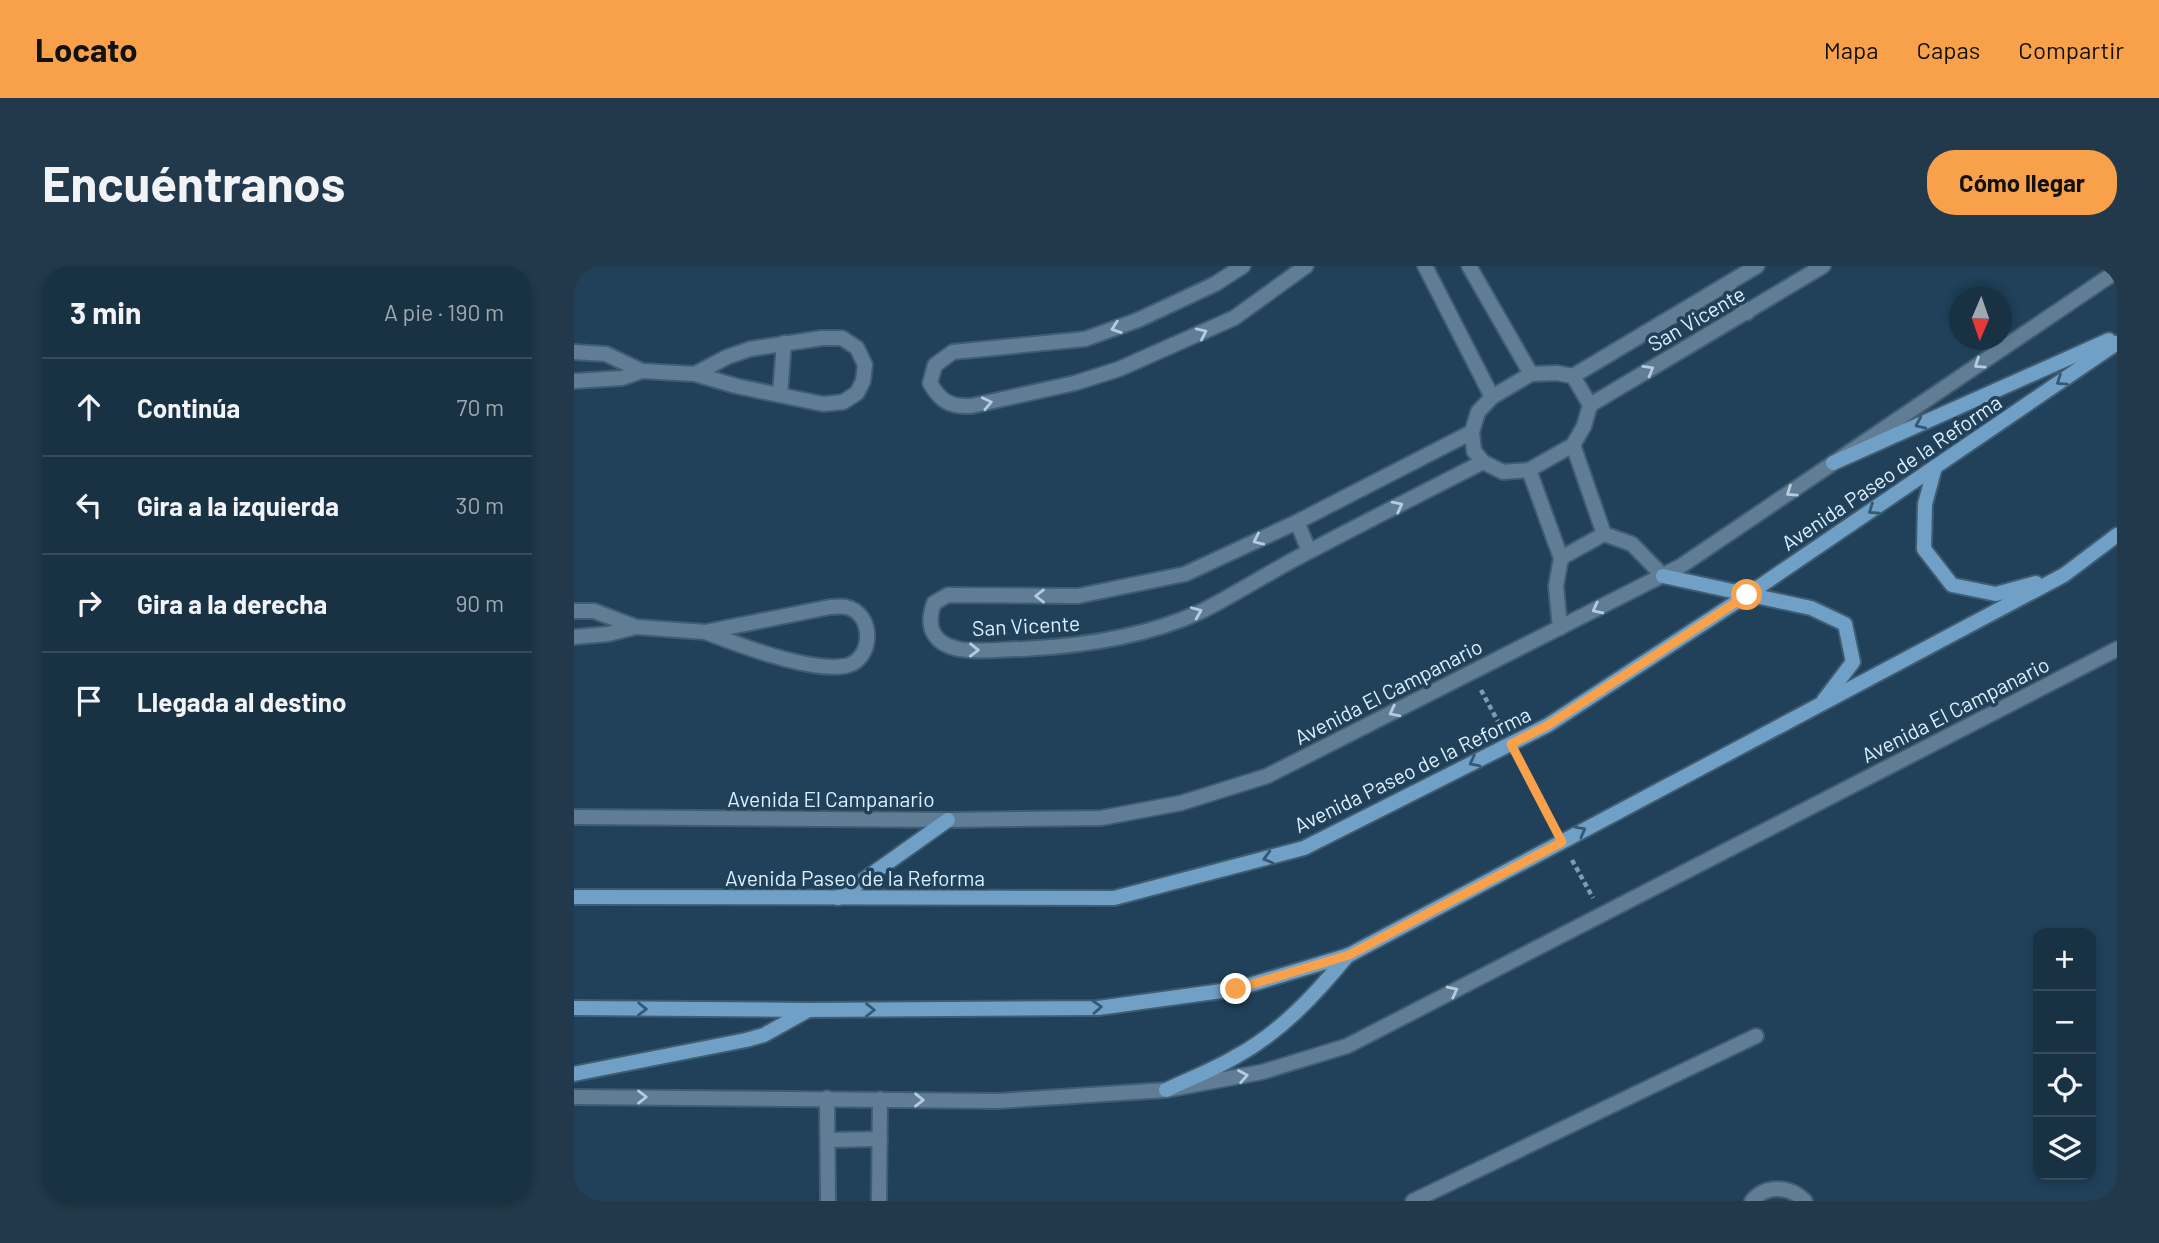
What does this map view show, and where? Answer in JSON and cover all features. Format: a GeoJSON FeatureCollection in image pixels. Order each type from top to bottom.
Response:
{"type":"FeatureCollection","features":[{"type":"Feature","properties":{"kind":"street"},"geometry":{"type":"LineString","coordinates":[[1243,266],[1215,284],[1138,320],[1085,339],[953,352],[934,365],[930,383],[938,397],[954,407],[971,406],[1076,383],[1119,369],[1234,318],[1306,266]]}},
{"type":"Feature","properties":{"kind":"street"},"geometry":{"type":"LineString","coordinates":[[1425,266],[1492,397]]}},
{"type":"Feature","properties":{"kind":"street"},"geometry":{"type":"LineString","coordinates":[[1469,266],[1531,374]]}},
{"type":"Feature","properties":{"kind":"street","name":"San Vicente"},"geometry":{"type":"LineString","coordinates":[[1573,376],[1758,266]]}},
{"type":"Feature","properties":{"kind":"street","name":"San Vicente"},"geometry":{"type":"LineString","coordinates":[[1590,405],[1823,266]]}},
{"type":"Feature","properties":{"kind":"street","name":"Avenida El Campanario"},"geometry":{"type":"LineString","coordinates":[[574,817],[948,820],[1101,818],[1181,803],[1267,776],[1681,566],[2117,271]]}},
{"type":"Feature","properties":{"kind":"street"},"geometry":{"type":"LineString","coordinates":[[1727,286],[1747,313]]}},
{"type":"Feature","properties":{"kind":"street"},"geometry":{"type":"LineString","coordinates":[[1833,463],[2117,336]]}},
{"type":"Feature","properties":{"kind":"street"},"geometry":{"type":"LineString","coordinates":[[574,381],[612,380],[642,372],[695,374],[736,386],[823,404],[843,401],[857,393],[863,380],[865,365],[857,348],[842,338],[822,338],[750,349],[727,357],[695,374]]}},
{"type":"Feature","properties":{"kind":"street"},"geometry":{"type":"LineString","coordinates":[[780,395],[784,342]]}},
{"type":"Feature","properties":{"kind":"street","name":"Avenida Paseo de la Reforma"},"geometry":{"type":"LineString","coordinates":[[574,897],[1114,898],[1304,848],[1548,725],[1747,595],[2117,343]]}},
{"type":"Feature","properties":{"kind":"street"},"geometry":{"type":"LineString","coordinates":[[574,352],[606,354],[642,372]]}},
{"type":"Feature","properties":{"kind":"street"},"geometry":{"type":"LineString","coordinates":[[1557,373],[1573,376],[1590,405],[1584,426],[1573,445],[1529,470],[1503,471],[1483,462],[1474,451],[1472,432],[1478,412],[1492,397],[1531,374],[1557,373]]}},
{"type":"Feature","properties":{"kind":"street","name":"San Vicente"},"geometry":{"type":"LineString","coordinates":[[1472,432],[1297,522],[1185,574],[1078,596],[948,595],[934,603],[930,613],[932,629],[937,640],[946,646],[968,651],[1061,647],[1128,637],[1198,612],[1309,551],[1483,462]]}},
{"type":"Feature","properties":{"kind":"street"},"geometry":{"type":"LineString","coordinates":[[1573,445],[1604,534]]}},
{"type":"Feature","properties":{"kind":"street"},"geometry":{"type":"LineString","coordinates":[[1935,467],[1925,504],[1924,550],[1952,585],[1996,594],[2064,575]]}},
{"type":"Feature","properties":{"kind":"street"},"geometry":{"type":"LineString","coordinates":[[1529,470],[1561,558],[1556,586],[1560,628]]}},
{"type":"Feature","properties":{"kind":"street"},"geometry":{"type":"LineString","coordinates":[[1297,522],[1309,551]]}},
{"type":"Feature","properties":{"kind":"street"},"geometry":{"type":"LineString","coordinates":[[1561,558],[1604,534],[1632,544],[1663,576],[1811,608],[1845,624],[1853,662],[1821,704]]}},
{"type":"Feature","properties":{"kind":"street"},"geometry":{"type":"LineString","coordinates":[[574,1008],[1098,1008],[1236,989],[1349,955],[2064,575],[2117,535]]}},
{"type":"Feature","properties":{"kind":"street"},"geometry":{"type":"LineString","coordinates":[[574,611],[594,611],[636,627],[705,632],[830,607],[846,607],[858,613],[867,629],[867,643],[860,658],[846,666],[823,666],[762,653],[705,632]]}},
{"type":"Feature","properties":{"kind":"street"},"geometry":{"type":"LineString","coordinates":[[574,637],[608,635],[636,627]]}},
{"type":"Feature","properties":{"kind":"street","name":"Avenida El Campanario"},"geometry":{"type":"LineString","coordinates":[[574,1097],[998,1101],[1166,1090],[1262,1072],[1347,1045],[2117,649]]}},
{"type":"Feature","properties":{"kind":"street"},"geometry":{"type":"LineString","coordinates":[[838,898],[948,820]]}},
{"type":"Feature","properties":{"kind":"street"},"geometry":{"type":"LineString","coordinates":[[1166,1090],[1237,1057],[1277,1028],[1313,997],[1349,955]]}},
{"type":"Feature","properties":{"kind":"street"},"geometry":{"type":"LineString","coordinates":[[574,1073],[746,1040],[764,1035],[808,1010]]}},
{"type":"Feature","properties":{"kind":"street"},"geometry":{"type":"LineString","coordinates":[[1413,1201],[1756,1036]]}},
{"type":"Feature","properties":{"kind":"street"},"geometry":{"type":"LineString","coordinates":[[827,1098],[828,1201]]}},
{"type":"Feature","properties":{"kind":"street"},"geometry":{"type":"LineString","coordinates":[[879,1201],[880,1099]]}},
{"type":"Feature","properties":{"kind":"street"},"geometry":{"type":"LineString","coordinates":[[828,1140],[880,1139]]}},
{"type":"Feature","properties":{"kind":"street"},"geometry":{"type":"LineString","coordinates":[[1752,1201],[1758,1194],[1777,1187],[1797,1193],[1805,1201]]}},
{"type":"Feature","properties":{"kind":"path"},"geometry":{"type":"LineString","coordinates":[[1472,672],[1602,914]]}},
{"type":"Feature","properties":{"kind":"route"},"geometry":{"type":"LineString","coordinates":[[1236,989],[1349,955],[1562,842],[1511,744],[1548,725],[1747,595]]}}]}
